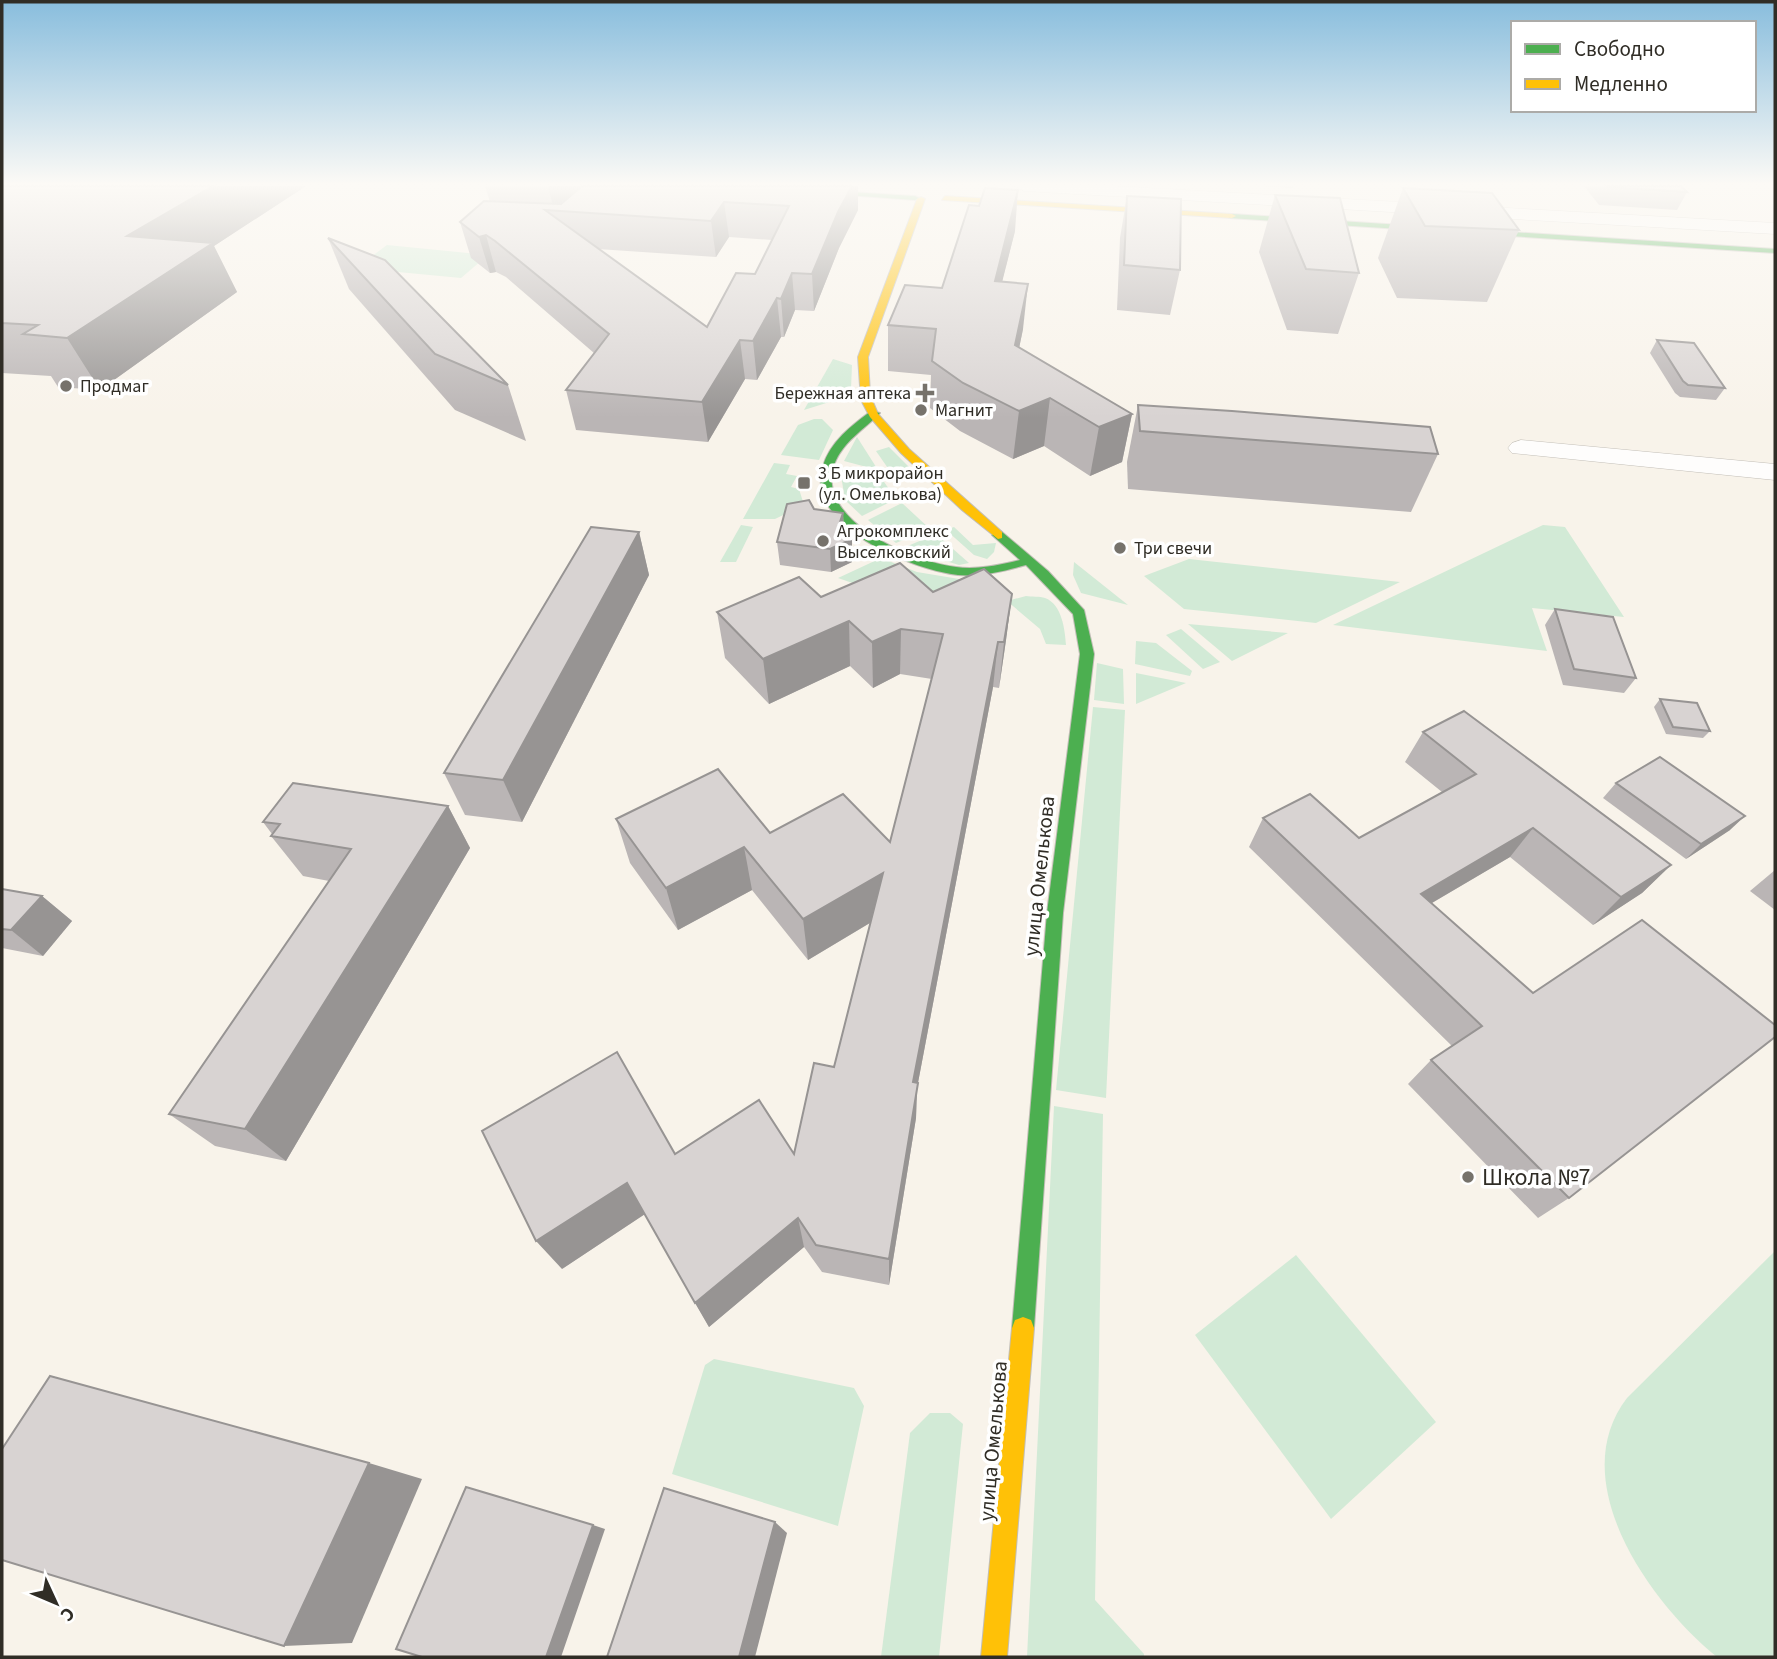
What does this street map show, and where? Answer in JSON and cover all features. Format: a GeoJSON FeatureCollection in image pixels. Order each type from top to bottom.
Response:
{"type":"FeatureCollection","features":[{"type":"Feature","properties":{"kind":"street","name":"улица Омелькова"},"geometry":{"type":"LineString","coordinates":[[895,263],[863,357],[863,384],[867,403],[891,435],[945,489],[1030,561],[1079,612],[1087,654],[1055,913],[1018,1395],[994,1657]]}},
{"type":"Feature","properties":{"kind":"street"},"geometry":{"type":"LineString","coordinates":[[1740,263],[1745,265]]}},
{"type":"Feature","properties":{"kind":"street"},"geometry":{"type":"LineString","coordinates":[[875,414],[846,433],[829,462],[826,490],[840,512],[871,539],[921,564],[957,572],[991,571],[1030,561]]}},
{"type":"Feature","properties":{"kind":"street"},"geometry":{"type":"LineString","coordinates":[[1521,448],[1775,472]]}},
{"type":"Feature","properties":{"kind":"green space"},"geometry":{"type":"Polygon","coordinates":[[[362,263],[478,263],[461,278],[356,268],[362,263]]]}},
{"type":"Feature","properties":{"kind":"green space"},"geometry":{"type":"Polygon","coordinates":[[[833,359],[852,365],[851,389],[839,399],[804,410],[833,359]]]}},
{"type":"Feature","properties":{"kind":"green space"},"geometry":{"type":"Polygon","coordinates":[[[822,419],[833,430],[819,460],[781,455],[798,425],[822,419]]]}},
{"type":"Feature","properties":{"kind":"green space"},"geometry":{"type":"Polygon","coordinates":[[[857,437],[878,470],[844,461],[857,437]]]}},
{"type":"Feature","properties":{"kind":"green space"},"geometry":{"type":"Polygon","coordinates":[[[889,447],[923,481],[892,474],[876,451],[889,447]]]}},
{"type":"Feature","properties":{"kind":"green space"},"geometry":{"type":"Polygon","coordinates":[[[774,463],[790,465],[786,474],[797,476],[791,487],[799,489],[804,505],[775,519],[743,519],[774,463]]]}},
{"type":"Feature","properties":{"kind":"green space"},"geometry":{"type":"Polygon","coordinates":[[[840,469],[882,479],[896,499],[862,516],[845,500],[840,469]]]}},
{"type":"Feature","properties":{"kind":"green space"},"geometry":{"type":"Polygon","coordinates":[[[902,503],[930,529],[896,543],[868,520],[902,503]]]}},
{"type":"Feature","properties":{"kind":"green space"},"geometry":{"type":"Polygon","coordinates":[[[741,525],[753,527],[736,562],[720,562],[741,525]]]}},
{"type":"Feature","properties":{"kind":"green space"},"geometry":{"type":"Polygon","coordinates":[[[1543,525],[1565,527],[1624,617],[1532,608],[1547,651],[1333,625],[1543,525]]]}},
{"type":"Feature","properties":{"kind":"green space"},"geometry":{"type":"Polygon","coordinates":[[[954,527],[973,545],[996,543],[994,552],[987,559],[974,555],[946,530],[954,527]]]}},
{"type":"Feature","properties":{"kind":"green space"},"geometry":{"type":"Polygon","coordinates":[[[936,534],[969,563],[959,565],[903,548],[936,534]]]}},
{"type":"Feature","properties":{"kind":"green space"},"geometry":{"type":"Polygon","coordinates":[[[881,558],[917,572],[971,581],[956,595],[861,586],[838,578],[881,558]]]}},
{"type":"Feature","properties":{"kind":"green space"},"geometry":{"type":"Polygon","coordinates":[[[1189,559],[1400,582],[1316,623],[1184,609],[1144,576],[1189,559]]]}},
{"type":"Feature","properties":{"kind":"green space"},"geometry":{"type":"Polygon","coordinates":[[[1074,562],[1128,605],[1081,593],[1073,575],[1074,562]]]}},
{"type":"Feature","properties":{"kind":"green space"},"geometry":{"type":"Polygon","coordinates":[[[1026,596],[1051,601],[1062,618],[1066,645],[1046,644],[1040,629],[1007,601],[1026,596]]]}},
{"type":"Feature","properties":{"kind":"green space"},"geometry":{"type":"Polygon","coordinates":[[[1188,624],[1288,633],[1232,661],[1188,624]]]}},
{"type":"Feature","properties":{"kind":"green space"},"geometry":{"type":"Polygon","coordinates":[[[1181,629],[1220,662],[1203,669],[1166,635],[1181,629]]]}},
{"type":"Feature","properties":{"kind":"green space"},"geometry":{"type":"Polygon","coordinates":[[[1136,641],[1156,643],[1192,671],[1190,676],[1135,664],[1136,641]]]}},
{"type":"Feature","properties":{"kind":"green space"},"geometry":{"type":"Polygon","coordinates":[[[1097,663],[1123,669],[1124,704],[1094,700],[1097,663]]]}},
{"type":"Feature","properties":{"kind":"green space"},"geometry":{"type":"Polygon","coordinates":[[[1136,673],[1186,683],[1136,704],[1136,673]]]}},
{"type":"Feature","properties":{"kind":"green space"},"geometry":{"type":"Polygon","coordinates":[[[1093,707],[1125,710],[1106,1098],[1056,1090],[1093,707]]]}},
{"type":"Feature","properties":{"kind":"green space"},"geometry":{"type":"Polygon","coordinates":[[[1054,1106],[1103,1114],[1095,1600],[1144,1657],[1027,1657],[1054,1106]]]}},
{"type":"Feature","properties":{"kind":"green space"},"geometry":{"type":"Polygon","coordinates":[[[1775,1251],[1775,1657],[1717,1657],[1691,1634],[1666,1605],[1642,1573],[1623,1538],[1610,1502],[1605,1466],[1610,1431],[1627,1398],[1775,1251]]]}},
{"type":"Feature","properties":{"kind":"green space"},"geometry":{"type":"Polygon","coordinates":[[[1296,1255],[1436,1422],[1331,1519],[1195,1335],[1296,1255]]]}},
{"type":"Feature","properties":{"kind":"green space"},"geometry":{"type":"Polygon","coordinates":[[[714,1359],[854,1388],[864,1406],[838,1526],[672,1474],[705,1365],[714,1359]]]}},
{"type":"Feature","properties":{"kind":"green space"},"geometry":{"type":"Polygon","coordinates":[[[930,1413],[950,1413],[963,1424],[939,1657],[881,1657],[910,1433],[930,1413]]]}},
{"type":"Feature","properties":{"kind":"building"},"geometry":{"type":"Polygon","coordinates":[[[2,263],[182,263],[67,338],[23,334],[38,325],[2,323],[2,263]]]}},
{"type":"Feature","properties":{"kind":"building"},"geometry":{"type":"Polygon","coordinates":[[[351,263],[388,263],[508,385],[435,354],[351,263]]]}},
{"type":"Feature","properties":{"kind":"building"},"geometry":{"type":"Polygon","coordinates":[[[522,263],[619,263],[707,327],[736,273],[755,274],[760,263],[816,263],[812,274],[792,273],[781,299],[777,298],[753,341],[740,340],[702,402],[566,390],[609,334],[522,263]]]}},
{"type":"Feature","properties":{"kind":"building"},"geometry":{"type":"Polygon","coordinates":[[[950,263],[999,263],[995,281],[1028,284],[1015,345],[1132,414],[1099,427],[1050,398],[1019,411],[963,383],[932,361],[936,329],[888,325],[905,285],[942,288],[950,263]]]}},
{"type":"Feature","properties":{"kind":"building"},"geometry":{"type":"Polygon","coordinates":[[[1180,263],[1180,270],[1124,265],[1180,263]]]}},
{"type":"Feature","properties":{"kind":"building"},"geometry":{"type":"Polygon","coordinates":[[[1304,263],[1357,263],[1359,273],[1306,269],[1304,263]]]}},
{"type":"Feature","properties":{"kind":"building"},"geometry":{"type":"Polygon","coordinates":[[[1657,340],[1694,343],[1725,388],[1688,385],[1657,340]]]}},
{"type":"Feature","properties":{"kind":"building"},"geometry":{"type":"Polygon","coordinates":[[[1138,405],[1430,427],[1438,454],[1140,431],[1138,405]]]}},
{"type":"Feature","properties":{"kind":"building"},"geometry":{"type":"Polygon","coordinates":[[[809,500],[814,509],[843,513],[838,528],[852,539],[830,549],[777,542],[787,504],[809,500]]]}},
{"type":"Feature","properties":{"kind":"building"},"geometry":{"type":"Polygon","coordinates":[[[591,527],[639,532],[503,780],[444,773],[591,527]]]}},
{"type":"Feature","properties":{"kind":"building"},"geometry":{"type":"Polygon","coordinates":[[[900,563],[933,592],[984,569],[1012,594],[1004,642],[998,642],[913,1082],[918,1083],[889,1259],[816,1245],[798,1218],[695,1303],[627,1183],[536,1241],[482,1131],[617,1052],[675,1154],[759,1100],[794,1154],[814,1063],[834,1067],[883,873],[803,919],[744,847],[666,888],[616,819],[718,769],[770,833],[843,794],[890,842],[943,634],[901,629],[872,642],[849,621],[763,659],[717,612],[799,577],[821,597],[900,563]]]}},
{"type":"Feature","properties":{"kind":"building"},"geometry":{"type":"Polygon","coordinates":[[[1555,609],[1613,617],[1636,678],[1574,669],[1555,609]]]}},
{"type":"Feature","properties":{"kind":"building"},"geometry":{"type":"Polygon","coordinates":[[[1660,699],[1697,703],[1710,731],[1673,727],[1660,699]]]}},
{"type":"Feature","properties":{"kind":"building"},"geometry":{"type":"Polygon","coordinates":[[[1464,711],[1671,865],[1621,897],[1533,828],[1421,894],[1533,993],[1642,920],[1775,1025],[1775,1037],[1569,1198],[1431,1060],[1482,1026],[1263,818],[1310,794],[1359,838],[1476,774],[1423,732],[1464,711]]]}},
{"type":"Feature","properties":{"kind":"building"},"geometry":{"type":"Polygon","coordinates":[[[1660,757],[1745,816],[1701,844],[1616,783],[1660,757]]]}},
{"type":"Feature","properties":{"kind":"building"},"geometry":{"type":"Polygon","coordinates":[[[293,783],[448,806],[245,1129],[169,1114],[351,849],[271,836],[280,824],[263,822],[293,783]]]}},
{"type":"Feature","properties":{"kind":"building"},"geometry":{"type":"Polygon","coordinates":[[[2,889],[42,896],[11,930],[2,929],[2,889]]]}},
{"type":"Feature","properties":{"kind":"building"},"geometry":{"type":"Polygon","coordinates":[[[50,1376],[369,1463],[284,1646],[2,1560],[2,1449],[50,1376]]]}},
{"type":"Feature","properties":{"kind":"building"},"geometry":{"type":"Polygon","coordinates":[[[466,1487],[593,1525],[546,1657],[422,1657],[396,1649],[466,1487]]]}},
{"type":"Feature","properties":{"kind":"building"},"geometry":{"type":"Polygon","coordinates":[[[664,1488],[775,1522],[739,1657],[607,1657],[664,1488]]]}},
{"type":"Feature","properties":{"kind":"traffic: fast"},"geometry":{"type":"LineString","coordinates":[[875,413],[839,446],[828,467],[827,491],[834,506],[846,521],[880,545],[939,568],[974,572],[1029,561]]}},
{"type":"Feature","properties":{"kind":"traffic: fast"},"geometry":{"type":"LineString","coordinates":[[998,535],[1044,574],[1079,613],[1087,654],[1055,913],[1023,1328]]}},
{"type":"Feature","properties":{"kind":"traffic: slow"},"geometry":{"type":"LineString","coordinates":[[897,263],[863,357],[866,400],[887,432],[905,451],[998,535]]}},
{"type":"Feature","properties":{"kind":"traffic: slow"},"geometry":{"type":"LineString","coordinates":[[994,1657],[1023,1328]]}},
{"type":"Feature","properties":{"kind":"place","name":"Продмаг"},"geometry":{"type":"Point","coordinates":[66,386]}},
{"type":"Feature","properties":{"kind":"place","name":"Бережная аптека"},"geometry":{"type":"Point","coordinates":[925,393]}},
{"type":"Feature","properties":{"kind":"place","name":"Магнит"},"geometry":{"type":"Point","coordinates":[921,410]}},
{"type":"Feature","properties":{"kind":"place","name":"3 Б микрорайон (ул. Омелькова)"},"geometry":{"type":"Point","coordinates":[804,483]}},
{"type":"Feature","properties":{"kind":"place","name":"Агрокомплекс Выселковский"},"geometry":{"type":"Point","coordinates":[823,541]}},
{"type":"Feature","properties":{"kind":"place","name":"Три свечи"},"geometry":{"type":"Point","coordinates":[1120,548]}},
{"type":"Feature","properties":{"kind":"place","name":"Школа №7"},"geometry":{"type":"Point","coordinates":[1468,1177]}}]}
